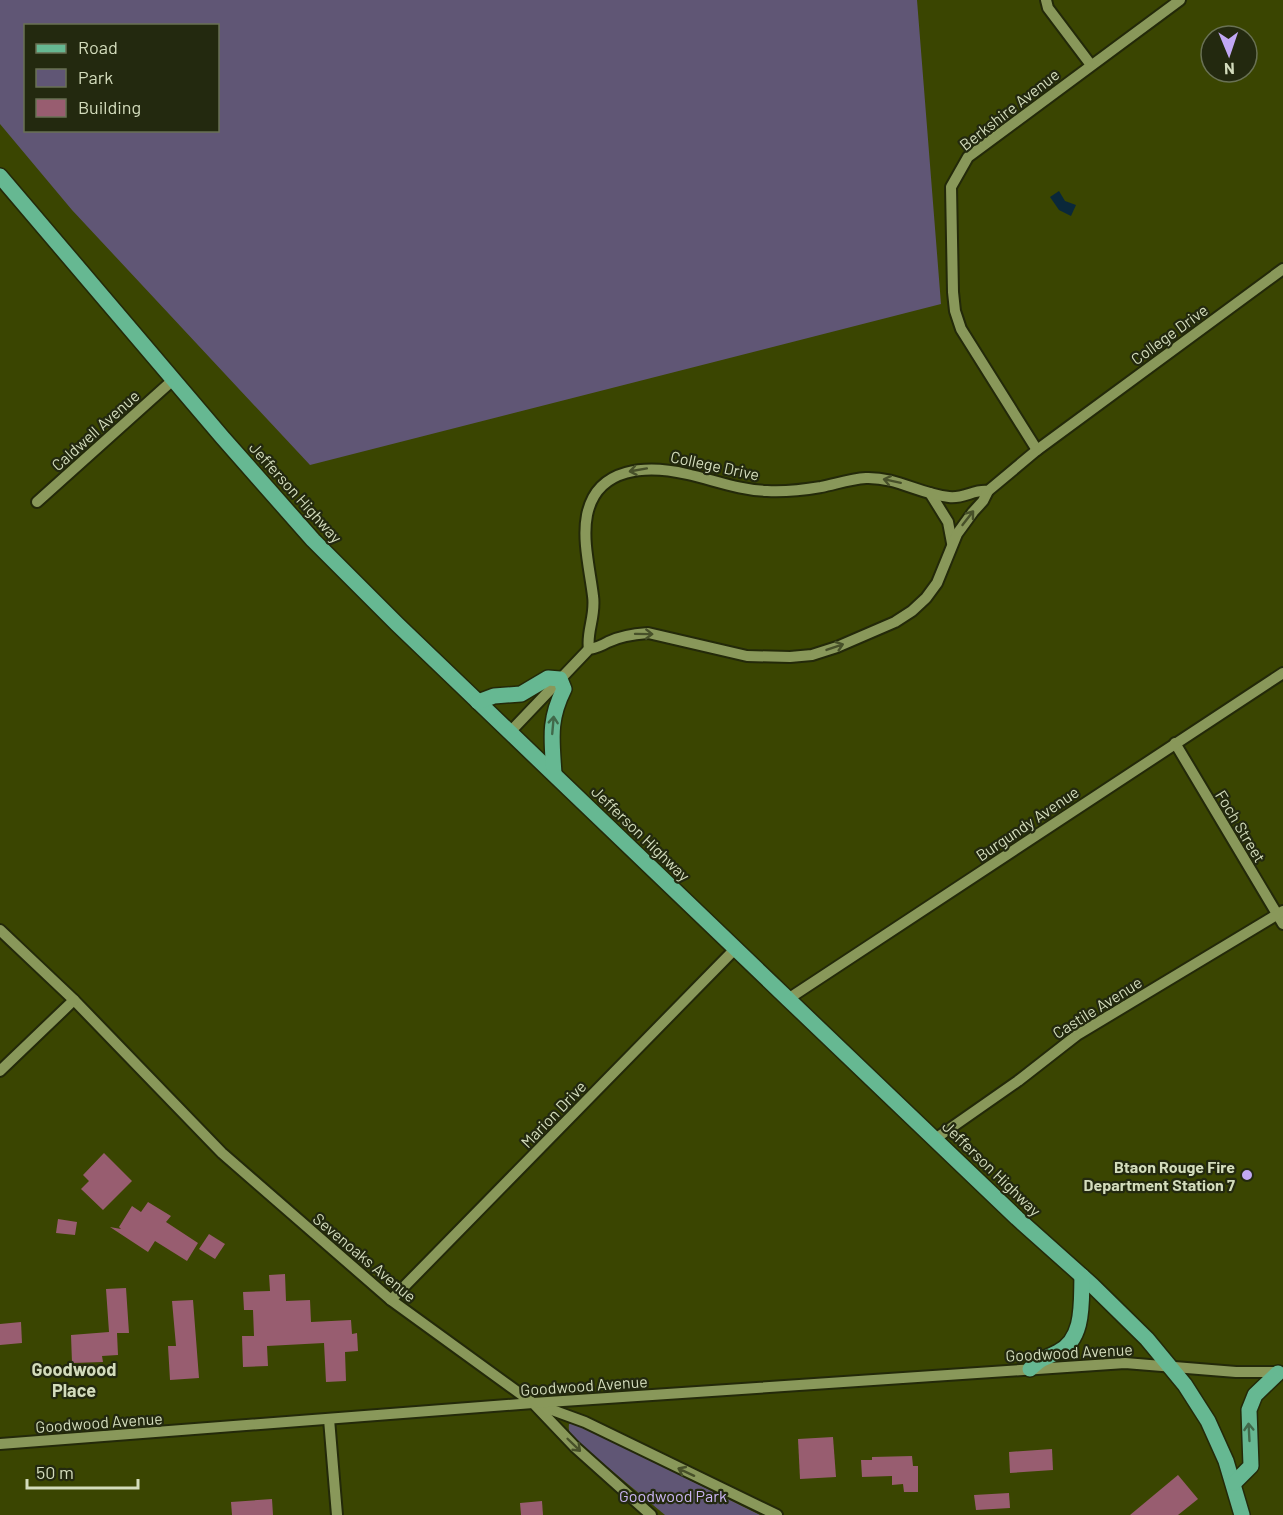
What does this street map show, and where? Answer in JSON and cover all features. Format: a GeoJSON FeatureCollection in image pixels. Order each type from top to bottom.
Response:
{"type":"FeatureCollection","features":[{"type":"Feature","properties":{"kind":"main road","name":"Jefferson Highway"},"geometry":{"type":"LineString","coordinates":[[0,176],[173,380],[313,540],[478,702],[788,999],[1147,1339],[1185,1385],[1208,1421],[1234,1483],[1242,1515]]}},
{"type":"Feature","properties":{"kind":"main road"},"geometry":{"type":"LineString","coordinates":[[478,702],[494,696],[521,694],[548,678],[560,679],[564,689],[554,712],[551,730],[554,774]]}},
{"type":"Feature","properties":{"kind":"main road"},"geometry":{"type":"LineString","coordinates":[[1030,1369],[1040,1359],[1068,1345],[1077,1328],[1080,1314],[1082,1276]]}},
{"type":"Feature","properties":{"kind":"main road"},"geometry":{"type":"LineString","coordinates":[[1234,1483],[1251,1466],[1249,1410],[1255,1395],[1281,1372]]}},
{"type":"Feature","properties":{"kind":"street"},"geometry":{"type":"LineString","coordinates":[[1046,0],[1048,8],[1091,66]]}},
{"type":"Feature","properties":{"kind":"street","name":"Berkshire Avenue"},"geometry":{"type":"LineString","coordinates":[[1037,450],[961,329],[955,310],[953,292],[951,188],[968,157],[1180,0]]}},
{"type":"Feature","properties":{"kind":"street","name":"College Drive"},"geometry":{"type":"LineString","coordinates":[[510,732],[589,649],[598,648],[636,633],[648,633],[747,656],[790,657],[812,655],[860,639],[895,622],[926,598],[937,583],[964,523],[984,501],[988,491],[1037,450],[1283,269]]}},
{"type":"Feature","properties":{"kind":"street","name":"Caldwell Avenue"},"geometry":{"type":"LineString","coordinates":[[37,502],[173,380]]}},
{"type":"Feature","properties":{"kind":"street","name":"College Drive"},"geometry":{"type":"LineString","coordinates":[[589,649],[587,638],[594,617],[594,602],[586,532],[587,515],[592,501],[601,488],[613,478],[646,468],[663,469],[743,489],[775,492],[813,488],[865,478],[897,481],[951,498],[962,497],[978,490],[988,491]]}},
{"type":"Feature","properties":{"kind":"street"},"geometry":{"type":"LineString","coordinates":[[930,493],[948,522],[953,546]]}},
{"type":"Feature","properties":{"kind":"street","name":"Burgundy Avenue"},"geometry":{"type":"LineString","coordinates":[[788,999],[1283,673]]}},
{"type":"Feature","properties":{"kind":"street","name":"Foch Street"},"geometry":{"type":"LineString","coordinates":[[1175,743],[1281,917]]}},
{"type":"Feature","properties":{"kind":"street","name":"Castile Avenue"},"geometry":{"type":"LineString","coordinates":[[935,1138],[1018,1081],[1077,1035],[1281,917]]}},
{"type":"Feature","properties":{"kind":"street","name":"Sevenoaks Avenue"},"geometry":{"type":"LineString","coordinates":[[0,930],[74,1000],[222,1153],[391,1300],[533,1403],[585,1422],[777,1515]]}},
{"type":"Feature","properties":{"kind":"street","name":"Marion Drive"},"geometry":{"type":"LineString","coordinates":[[391,1300],[735,948]]}},
{"type":"Feature","properties":{"kind":"street"},"geometry":{"type":"LineString","coordinates":[[0,1071],[74,1000]]}},
{"type":"Feature","properties":{"kind":"street","name":"Goodwood Avenue"},"geometry":{"type":"LineString","coordinates":[[0,1444],[533,1403],[1125,1363],[1236,1372],[1281,1372]]}},
{"type":"Feature","properties":{"kind":"street"},"geometry":{"type":"LineString","coordinates":[[533,1403],[575,1447],[651,1515]]}},
{"type":"Feature","properties":{"kind":"street"},"geometry":{"type":"LineString","coordinates":[[329,1419],[337,1515]]}},
{"type":"Feature","properties":{"kind":"green space"},"geometry":{"type":"Polygon","coordinates":[[[0,0],[917,0],[941,304],[310,465],[72,210],[0,124],[0,0]]]}},
{"type":"Feature","properties":{"kind":"green space","name":"Goodwood Park"},"geometry":{"type":"Polygon","coordinates":[[[573,1422],[760,1515],[665,1515],[575,1440],[569,1429],[569,1424],[573,1422]]]}},
{"type":"Feature","properties":{"kind":"water"},"geometry":{"type":"Polygon","coordinates":[[[1059,191],[1065,201],[1076,205],[1071,216],[1059,210],[1050,197],[1059,191]]]}},
{"type":"Feature","properties":{"kind":"building"},"geometry":{"type":"Polygon","coordinates":[[[104,1153],[132,1181],[103,1210],[81,1189],[89,1181],[83,1175],[104,1153]]]}},
{"type":"Feature","properties":{"kind":"building"},"geometry":{"type":"Polygon","coordinates":[[[148,1202],[171,1216],[166,1222],[198,1243],[187,1261],[155,1241],[148,1252],[110,1227],[121,1229],[119,1227],[132,1206],[141,1212],[148,1202]]]}},
{"type":"Feature","properties":{"kind":"building"},"geometry":{"type":"Polygon","coordinates":[[[58,1219],[77,1222],[75,1235],[56,1233],[58,1219]]]}},
{"type":"Feature","properties":{"kind":"building"},"geometry":{"type":"Polygon","coordinates":[[[209,1234],[225,1244],[215,1259],[199,1249],[209,1234]]]}},
{"type":"Feature","properties":{"kind":"building"},"geometry":{"type":"Polygon","coordinates":[[[285,1274],[286,1301],[310,1300],[311,1322],[351,1320],[352,1334],[357,1333],[358,1351],[345,1352],[346,1381],[326,1382],[324,1343],[267,1346],[268,1366],[243,1367],[242,1336],[254,1336],[253,1310],[244,1310],[243,1292],[270,1291],[269,1275],[285,1274]]]}},
{"type":"Feature","properties":{"kind":"building"},"geometry":{"type":"Polygon","coordinates":[[[126,1288],[129,1333],[117,1333],[118,1355],[102,1356],[103,1362],[72,1363],[71,1335],[109,1332],[106,1289],[126,1288]]]}},
{"type":"Feature","properties":{"kind":"building"},"geometry":{"type":"Polygon","coordinates":[[[193,1300],[199,1378],[170,1380],[168,1346],[176,1346],[172,1301],[193,1300]]]}},
{"type":"Feature","properties":{"kind":"building"},"geometry":{"type":"Polygon","coordinates":[[[21,1322],[22,1343],[0,1345],[0,1324],[21,1322]]]}},
{"type":"Feature","properties":{"kind":"building"},"geometry":{"type":"Polygon","coordinates":[[[833,1437],[836,1477],[800,1479],[798,1439],[833,1437]]]}},
{"type":"Feature","properties":{"kind":"building"},"geometry":{"type":"Polygon","coordinates":[[[1052,1449],[1053,1470],[1010,1473],[1009,1452],[1052,1449]]]}},
{"type":"Feature","properties":{"kind":"building"},"geometry":{"type":"Polygon","coordinates":[[[912,1456],[913,1466],[918,1466],[918,1492],[904,1492],[903,1484],[892,1485],[892,1476],[862,1477],[861,1460],[872,1460],[872,1457],[912,1456]]]}},
{"type":"Feature","properties":{"kind":"building"},"geometry":{"type":"Polygon","coordinates":[[[1178,1475],[1198,1499],[1178,1515],[1130,1515],[1178,1475]]]}},
{"type":"Feature","properties":{"kind":"building"},"geometry":{"type":"Polygon","coordinates":[[[1009,1493],[1010,1508],[976,1510],[974,1495],[1009,1493]]]}},
{"type":"Feature","properties":{"kind":"building"},"geometry":{"type":"Polygon","coordinates":[[[272,1499],[273,1515],[232,1515],[231,1502],[272,1499]]]}},
{"type":"Feature","properties":{"kind":"building"},"geometry":{"type":"Polygon","coordinates":[[[542,1501],[543,1515],[521,1515],[520,1503],[542,1501]]]}},
{"type":"Feature","properties":{"kind":"place","name":"Btaon Rouge Fire Department Station 7"},"geometry":{"type":"Point","coordinates":[1247,1175]}},
{"type":"Feature","properties":{"kind":"district","name":"Goodwood Place"},"geometry":{"type":"Point","coordinates":[74,1379]}}]}
